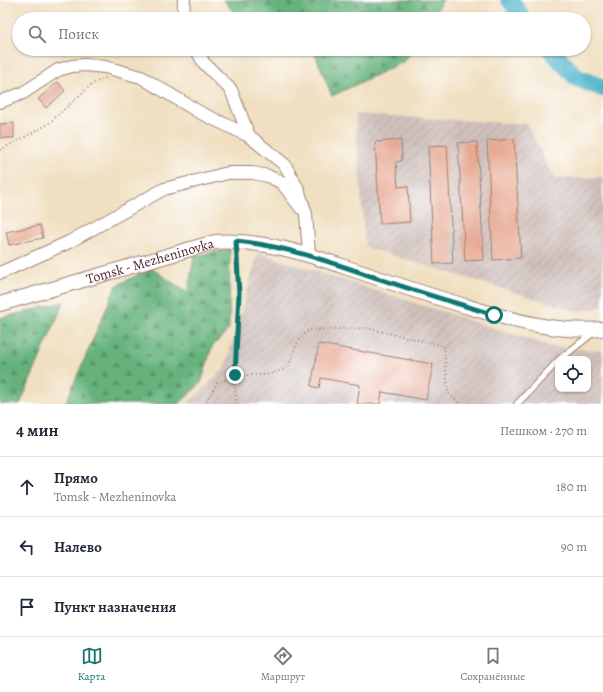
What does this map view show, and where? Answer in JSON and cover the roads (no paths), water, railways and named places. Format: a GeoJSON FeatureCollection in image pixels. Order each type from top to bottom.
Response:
{"type":"FeatureCollection","features":[{"type":"Feature","properties":{"kind":"street"},"geometry":{"type":"LineString","coordinates":[[183,12],[184,0]]}},
{"type":"Feature","properties":{"kind":"street"},"geometry":{"type":"LineString","coordinates":[[200,56],[204,63],[231,90],[249,136]]}},
{"type":"Feature","properties":{"kind":"street"},"geometry":{"type":"LineString","coordinates":[[0,102],[23,93],[58,70],[72,66],[86,65],[105,67],[141,77],[199,112],[249,136],[285,165],[298,189],[306,214],[309,255]]}},
{"type":"Feature","properties":{"kind":"street"},"geometry":{"type":"LineString","coordinates":[[0,273],[68,242],[164,189],[228,173],[253,173],[268,176],[282,183],[306,214]]}},
{"type":"Feature","properties":{"kind":"street","name":"Tomsk - Mezheninovka"},"geometry":{"type":"LineString","coordinates":[[0,304],[207,244],[236,241],[261,243],[309,255],[428,295],[494,315],[543,327],[600,329]]}},
{"type":"Feature","properties":{"kind":"lane"},"geometry":{"type":"LineString","coordinates":[[564,356],[600,329]]}},
{"type":"Feature","properties":{"kind":"lane"},"geometry":{"type":"LineString","coordinates":[[517,404],[555,364]]}},
{"type":"Feature","properties":{"kind":"waterway"},"geometry":{"type":"LineString","coordinates":[[510,0],[518,12]]}},
{"type":"Feature","properties":{"kind":"waterway"},"geometry":{"type":"LineString","coordinates":[[557,56],[577,78],[603,88]]}}]}
